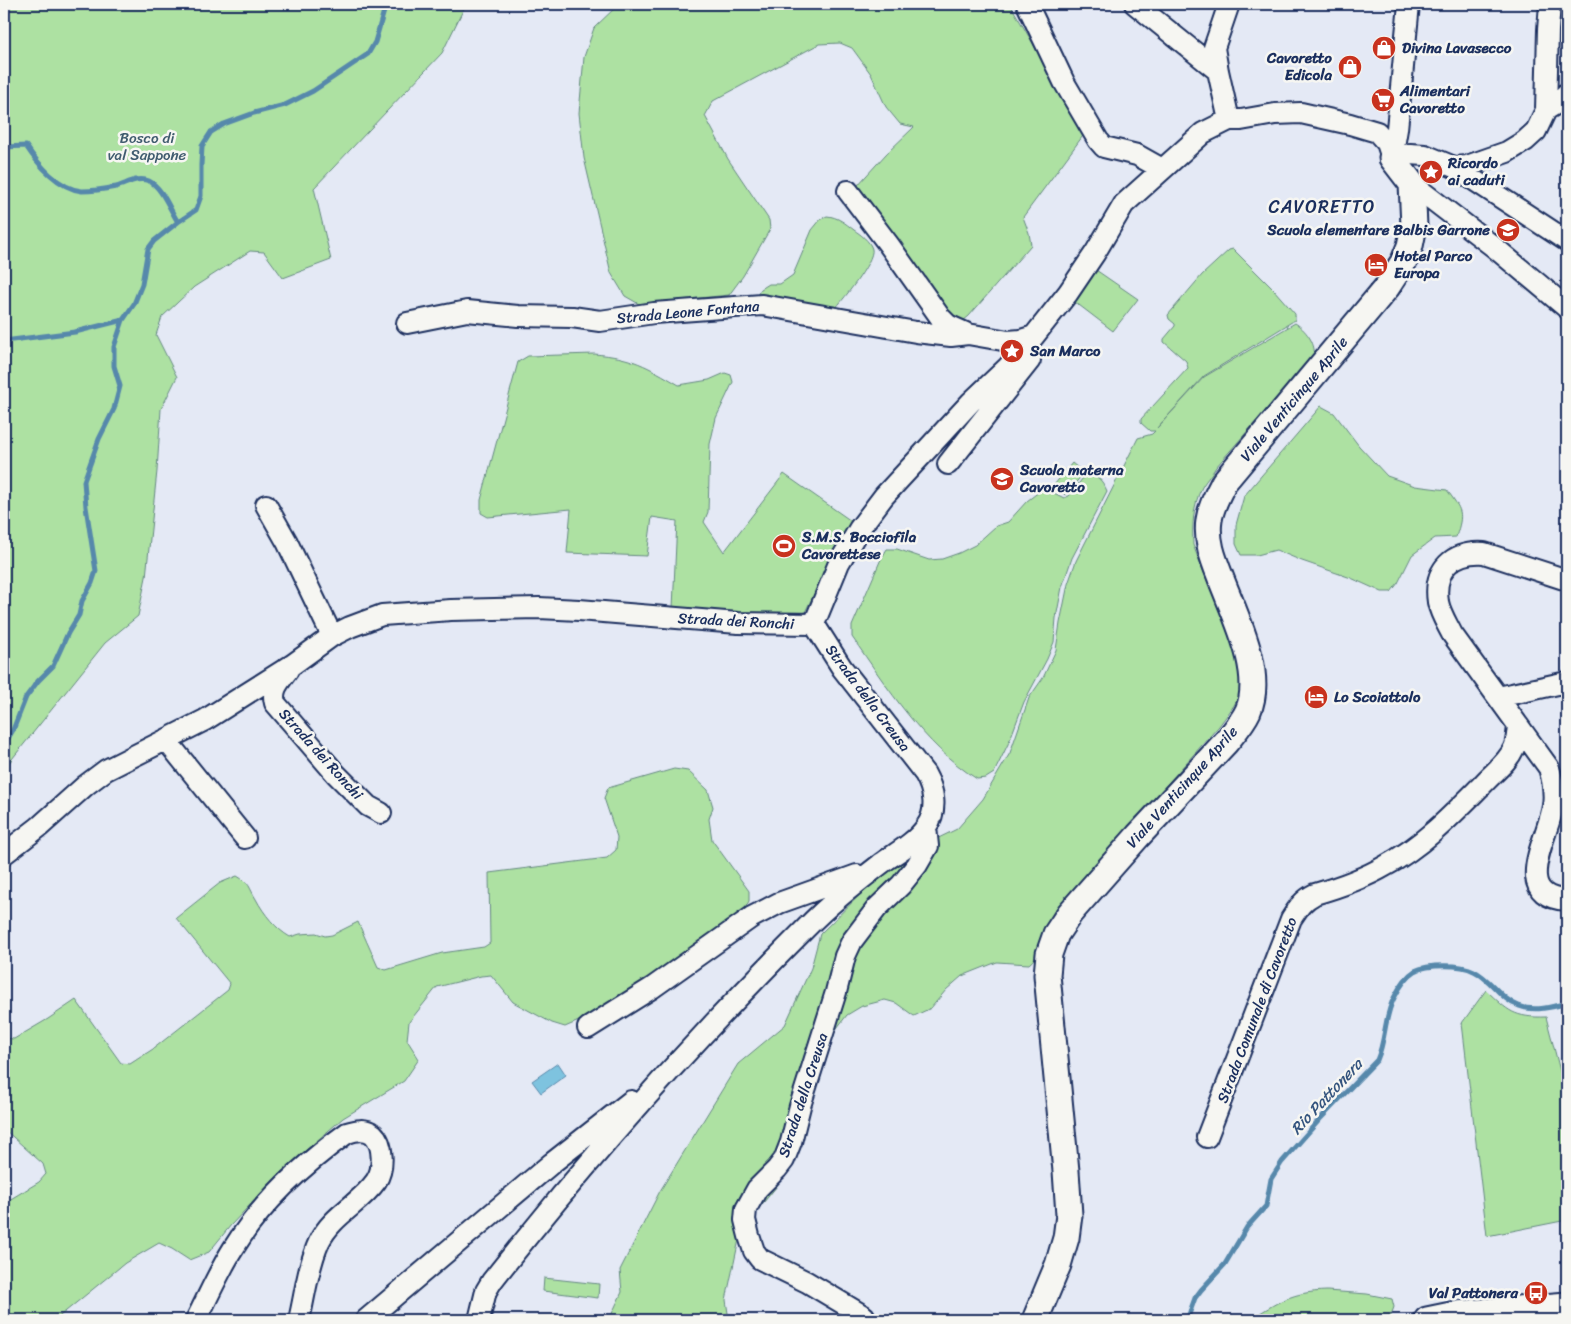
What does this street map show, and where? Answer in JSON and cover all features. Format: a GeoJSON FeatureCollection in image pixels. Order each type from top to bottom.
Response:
{"type":"FeatureCollection","features":[{"type":"Feature","properties":{"kind":"street"},"geometry":{"type":"LineString","coordinates":[[1028,4],[1064,82],[1098,140],[1104,147],[1136,155],[1162,169]]}},
{"type":"Feature","properties":{"kind":"street"},"geometry":{"type":"LineString","coordinates":[[1135,4],[1218,71]]}},
{"type":"Feature","properties":{"kind":"street"},"geometry":{"type":"LineString","coordinates":[[1229,4],[1214,48],[1229,120]]}},
{"type":"Feature","properties":{"kind":"street"},"geometry":{"type":"LineString","coordinates":[[1409,4],[1397,129],[1392,158],[1412,184],[1494,246],[1567,308]]}},
{"type":"Feature","properties":{"kind":"street"},"geometry":{"type":"LineString","coordinates":[[1454,167],[1467,166],[1507,152],[1525,141],[1536,131],[1546,110],[1550,4]]}},
{"type":"Feature","properties":{"kind":"street"},"geometry":{"type":"LineString","coordinates":[[1546,110],[1556,104],[1567,93]]}},
{"type":"Feature","properties":{"kind":"street","name":"Strada dei Ronchi"},"geometry":{"type":"LineString","coordinates":[[4,854],[106,770],[205,720],[292,665],[332,636],[362,622],[388,614],[497,609],[572,610],[738,623],[814,624],[839,563],[859,529],[884,496],[971,402],[1008,367],[1034,336],[1068,293],[1095,253],[1124,204],[1203,133],[1229,120],[1241,120],[1262,115],[1302,113],[1376,132],[1387,143],[1392,158]]}},
{"type":"Feature","properties":{"kind":"street"},"geometry":{"type":"LineString","coordinates":[[1392,158],[1410,154],[1425,155],[1454,167],[1567,241]]}},
{"type":"Feature","properties":{"kind":"street","name":"Viale Venticinque Aprile"},"geometry":{"type":"LineString","coordinates":[[1035,1320],[1058,1265],[1066,1238],[1069,1215],[1047,975],[1049,954],[1056,934],[1070,913],[1138,836],[1226,742],[1248,711],[1253,694],[1254,675],[1250,656],[1213,558],[1208,539],[1208,522],[1213,504],[1224,482],[1387,288],[1399,269],[1410,246],[1414,226],[1412,184]]}},
{"type":"Feature","properties":{"kind":"street","name":"Strada Leone Fontana"},"geometry":{"type":"LineString","coordinates":[[848,191],[889,244],[940,317],[948,325],[968,334],[1008,341],[1034,336]]}},
{"type":"Feature","properties":{"kind":"street","name":"Strada dei Ronchi"},"geometry":{"type":"LineString","coordinates":[[948,464],[1040,347],[1068,307],[1068,293]]}},
{"type":"Feature","properties":{"kind":"street","name":"Strada Leone Fontana"},"geometry":{"type":"LineString","coordinates":[[407,324],[467,311],[518,316],[572,317],[600,321],[684,310],[762,305],[916,332],[950,336],[968,334]]}},
{"type":"Feature","properties":{"kind":"street"},"geometry":{"type":"LineString","coordinates":[[266,505],[287,542],[332,636]]}},
{"type":"Feature","properties":{"kind":"street"},"geometry":{"type":"LineString","coordinates":[[1567,580],[1484,553],[1470,552],[1458,556],[1448,564],[1440,573],[1437,587],[1438,602],[1442,615],[1452,634],[1549,768],[1553,782],[1553,808],[1535,868],[1537,879],[1547,895],[1556,899],[1567,900]]}},
{"type":"Feature","properties":{"kind":"street","name":"Strada della Creusa"},"geometry":{"type":"LineString","coordinates":[[479,1320],[486,1291],[492,1282],[551,1209],[672,1067],[806,927],[844,891],[914,840],[926,827],[934,806],[933,793],[928,778],[842,668],[814,624]]}},
{"type":"Feature","properties":{"kind":"street","name":"Strada dei Ronchi"},"geometry":{"type":"LineString","coordinates":[[292,665],[274,689],[275,703],[336,774],[368,806],[381,812]]}},
{"type":"Feature","properties":{"kind":"street"},"geometry":{"type":"LineString","coordinates":[[1498,697],[1567,682]]}},
{"type":"Feature","properties":{"kind":"street","name":"Strada Comunale di Cavoretto"},"geometry":{"type":"LineString","coordinates":[[1207,1137],[1290,919],[1298,907],[1314,894],[1367,876],[1386,866],[1405,855],[1424,840],[1507,760],[1516,742],[1518,726]]}},
{"type":"Feature","properties":{"kind":"street"},"geometry":{"type":"LineString","coordinates":[[166,740],[245,838]]}},
{"type":"Feature","properties":{"kind":"street","name":"Strada della Creusa"},"geometry":{"type":"LineString","coordinates":[[864,1316],[807,1282],[760,1259],[754,1250],[749,1236],[745,1220],[746,1209],[757,1189],[784,1160],[836,992],[845,956],[852,941],[877,908],[901,885],[924,854],[928,846],[926,827]]}},
{"type":"Feature","properties":{"kind":"street","name":"Strada della Creusa"},"geometry":{"type":"LineString","coordinates":[[588,1028],[652,988],[752,917],[779,902],[877,867]]}},
{"type":"Feature","properties":{"kind":"street","name":"Strada della Creusa"},"geometry":{"type":"LineString","coordinates":[[366,1320],[552,1163],[632,1100],[654,1088]]}},
{"type":"Feature","properties":{"kind":"street"},"geometry":{"type":"LineString","coordinates":[[196,1320],[231,1251],[272,1199],[292,1178],[341,1137],[359,1129],[367,1131],[378,1142],[382,1154],[377,1180],[338,1216],[327,1229],[319,1243],[311,1265],[299,1320]]}},
{"type":"Feature","properties":{"kind":"street"},"geometry":{"type":"LineString","coordinates":[[1430,1320],[1456,1314],[1567,1305]]}},
{"type":"Feature","properties":{"kind":"green space","name":"Bosco di val Sappone"},"geometry":{"type":"Polygon","coordinates":[[[4,4],[466,4],[442,53],[314,188],[331,260],[283,278],[264,252],[250,251],[194,287],[162,317],[156,335],[177,377],[161,409],[157,471],[146,577],[138,616],[105,643],[4,769],[4,4]]]}},
{"type":"Feature","properties":{"kind":"green space"},"geometry":{"type":"Polygon","coordinates":[[[619,4],[1010,4],[1085,133],[1023,217],[1031,245],[963,321],[948,312],[857,186],[914,127],[900,124],[886,107],[871,74],[852,48],[840,43],[819,44],[713,101],[705,116],[728,159],[769,220],[770,229],[743,276],[729,295],[639,304],[625,296],[611,273],[584,158],[579,113],[584,57],[594,28],[619,4]]]}},
{"type":"Feature","properties":{"kind":"green space"},"geometry":{"type":"Polygon","coordinates":[[[827,216],[838,219],[848,225],[869,243],[872,249],[863,272],[831,313],[757,295],[761,289],[769,284],[780,284],[793,275],[812,230],[821,219],[827,216]]]}},
{"type":"Feature","properties":{"kind":"green space"},"geometry":{"type":"Polygon","coordinates":[[[1233,249],[1295,314],[1295,320],[1204,376],[1157,428],[1204,377],[1295,323],[1309,337],[1314,350],[1314,355],[1216,467],[1202,487],[1195,508],[1193,545],[1239,665],[1241,688],[1234,705],[1219,726],[1054,911],[1044,930],[1038,953],[1033,961],[1029,964],[997,962],[962,976],[946,990],[931,1008],[914,1016],[896,1003],[885,1000],[862,1006],[847,1015],[837,1028],[821,1063],[790,1164],[777,1186],[741,1230],[726,1300],[729,1320],[609,1320],[622,1292],[620,1270],[660,1191],[738,1064],[785,1025],[811,968],[820,934],[883,872],[918,848],[957,829],[983,799],[1010,753],[1029,698],[1043,678],[1056,650],[1068,584],[1076,561],[1138,438],[1152,434],[1155,431],[1150,431],[1141,423],[1141,419],[1188,368],[1186,361],[1164,342],[1164,339],[1175,326],[1168,315],[1202,275],[1229,250],[1233,249]]]}},
{"type":"Feature","properties":{"kind":"green space"},"geometry":{"type":"Polygon","coordinates":[[[1093,268],[1138,299],[1113,331],[1075,302],[1093,268]]]}},
{"type":"Feature","properties":{"kind":"green space"},"geometry":{"type":"Polygon","coordinates":[[[594,354],[629,360],[679,385],[709,380],[725,373],[731,375],[733,382],[716,418],[710,444],[708,512],[704,522],[724,552],[784,474],[854,523],[842,539],[803,616],[673,608],[677,521],[652,517],[647,556],[567,553],[571,509],[488,517],[481,513],[481,500],[518,362],[528,356],[594,354]]]}},
{"type":"Feature","properties":{"kind":"green space"},"geometry":{"type":"Polygon","coordinates":[[[1321,406],[1334,413],[1359,446],[1387,476],[1415,486],[1447,490],[1459,508],[1461,517],[1456,537],[1435,538],[1412,555],[1398,583],[1391,592],[1382,592],[1351,578],[1276,550],[1257,555],[1241,555],[1236,544],[1236,525],[1244,496],[1321,406]]]}},
{"type":"Feature","properties":{"kind":"green space"},"geometry":{"type":"Polygon","coordinates":[[[1072,463],[1084,473],[1065,495],[1054,485],[1072,463]]]}},
{"type":"Feature","properties":{"kind":"green space"},"geometry":{"type":"Polygon","coordinates":[[[1086,474],[1099,479],[1107,491],[1072,558],[1062,587],[1054,642],[1024,702],[1009,742],[994,773],[986,778],[977,779],[940,750],[923,733],[893,695],[852,637],[852,626],[887,549],[897,549],[929,560],[942,559],[959,553],[975,545],[996,526],[1008,522],[1027,501],[1044,488],[1064,498],[1069,496],[1086,474]]]}},
{"type":"Feature","properties":{"kind":"green space"},"geometry":{"type":"Polygon","coordinates":[[[674,769],[688,771],[708,790],[713,807],[709,819],[712,840],[749,891],[749,901],[742,914],[595,1014],[565,1027],[552,1023],[513,1002],[491,975],[437,987],[409,1022],[407,1040],[419,1059],[404,1081],[343,1118],[281,1172],[231,1225],[209,1252],[189,1260],[159,1243],[125,1263],[55,1320],[4,1320],[4,1203],[39,1182],[46,1174],[43,1164],[4,1129],[4,1038],[14,1039],[76,1000],[121,1063],[130,1064],[153,1049],[228,990],[230,984],[176,918],[220,883],[237,876],[247,883],[259,905],[271,921],[290,937],[316,933],[325,936],[332,935],[358,922],[378,967],[386,970],[442,953],[484,947],[490,943],[489,873],[607,858],[616,850],[617,837],[604,798],[608,788],[674,769]]]}},
{"type":"Feature","properties":{"kind":"green space"},"geometry":{"type":"Polygon","coordinates":[[[1486,990],[1512,1012],[1526,1016],[1546,1017],[1567,1098],[1567,1220],[1487,1236],[1462,1023],[1486,990]]]}},
{"type":"Feature","properties":{"kind":"green space"},"geometry":{"type":"Polygon","coordinates":[[[544,1278],[599,1284],[598,1298],[543,1291],[544,1278]]]}},
{"type":"Feature","properties":{"kind":"green space"},"geometry":{"type":"Polygon","coordinates":[[[1327,1291],[1367,1294],[1392,1299],[1394,1307],[1390,1318],[1387,1320],[1249,1320],[1285,1299],[1304,1293],[1327,1291]]]}},
{"type":"Feature","properties":{"kind":"water"},"geometry":{"type":"Polygon","coordinates":[[[558,1063],[566,1075],[541,1093],[532,1081],[558,1063]]]}},
{"type":"Feature","properties":{"kind":"waterway"},"geometry":{"type":"LineString","coordinates":[[4,745],[13,730],[26,697],[53,666],[68,633],[79,615],[82,601],[96,571],[84,481],[99,439],[114,409],[120,386],[114,366],[114,347],[123,320],[134,304],[142,284],[148,249],[154,241],[196,210],[201,196],[202,146],[211,132],[224,124],[254,113],[285,105],[313,91],[368,54],[375,42],[386,4]]}},
{"type":"Feature","properties":{"kind":"waterway"},"geometry":{"type":"LineString","coordinates":[[4,147],[26,146],[57,181],[73,189],[82,191],[95,190],[116,187],[141,179],[149,181],[162,193],[178,222]]}},
{"type":"Feature","properties":{"kind":"waterway"},"geometry":{"type":"LineString","coordinates":[[4,341],[75,332],[123,320]]}},
{"type":"Feature","properties":{"kind":"waterway","name":"Rio Pattonera"},"geometry":{"type":"LineString","coordinates":[[1187,1320],[1195,1298],[1225,1264],[1247,1227],[1266,1206],[1271,1179],[1282,1162],[1377,1060],[1391,1005],[1400,987],[1411,973],[1428,967],[1461,967],[1474,971],[1486,979],[1507,999],[1519,1006],[1537,1009],[1567,1003]]}},
{"type":"Feature","properties":{"kind":"place","name":"Divina Lavasecco"},"geometry":{"type":"Point","coordinates":[1384,48]}},
{"type":"Feature","properties":{"kind":"place","name":"Cavoretto Edicola"},"geometry":{"type":"Point","coordinates":[1350,67]}},
{"type":"Feature","properties":{"kind":"place","name":"Alimentari Cavoretto"},"geometry":{"type":"Point","coordinates":[1383,100]}},
{"type":"Feature","properties":{"kind":"place","name":"Ricordo ai caduti"},"geometry":{"type":"Point","coordinates":[1431,172]}},
{"type":"Feature","properties":{"kind":"place","name":"Scuola elementare Balbis Garrone"},"geometry":{"type":"Point","coordinates":[1508,230]}},
{"type":"Feature","properties":{"kind":"place","name":"Hotel Parco Europa"},"geometry":{"type":"Point","coordinates":[1376,265]}},
{"type":"Feature","properties":{"kind":"place","name":"San Marco"},"geometry":{"type":"Point","coordinates":[1012,351]}},
{"type":"Feature","properties":{"kind":"place","name":"Scuola materna Cavoretto"},"geometry":{"type":"Point","coordinates":[1002,479]}},
{"type":"Feature","properties":{"kind":"place","name":"S.M.S. Bocciofila Cavorettese"},"geometry":{"type":"Point","coordinates":[784,546]}},
{"type":"Feature","properties":{"kind":"place","name":"Lo Scoiattolo"},"geometry":{"type":"Point","coordinates":[1316,697]}},
{"type":"Feature","properties":{"kind":"place","name":"Val Pattonera"},"geometry":{"type":"Point","coordinates":[1536,1293]}},
{"type":"Feature","properties":{"kind":"district","name":"CAVORETTO"},"geometry":{"type":"Point","coordinates":[1322,207]}}]}
